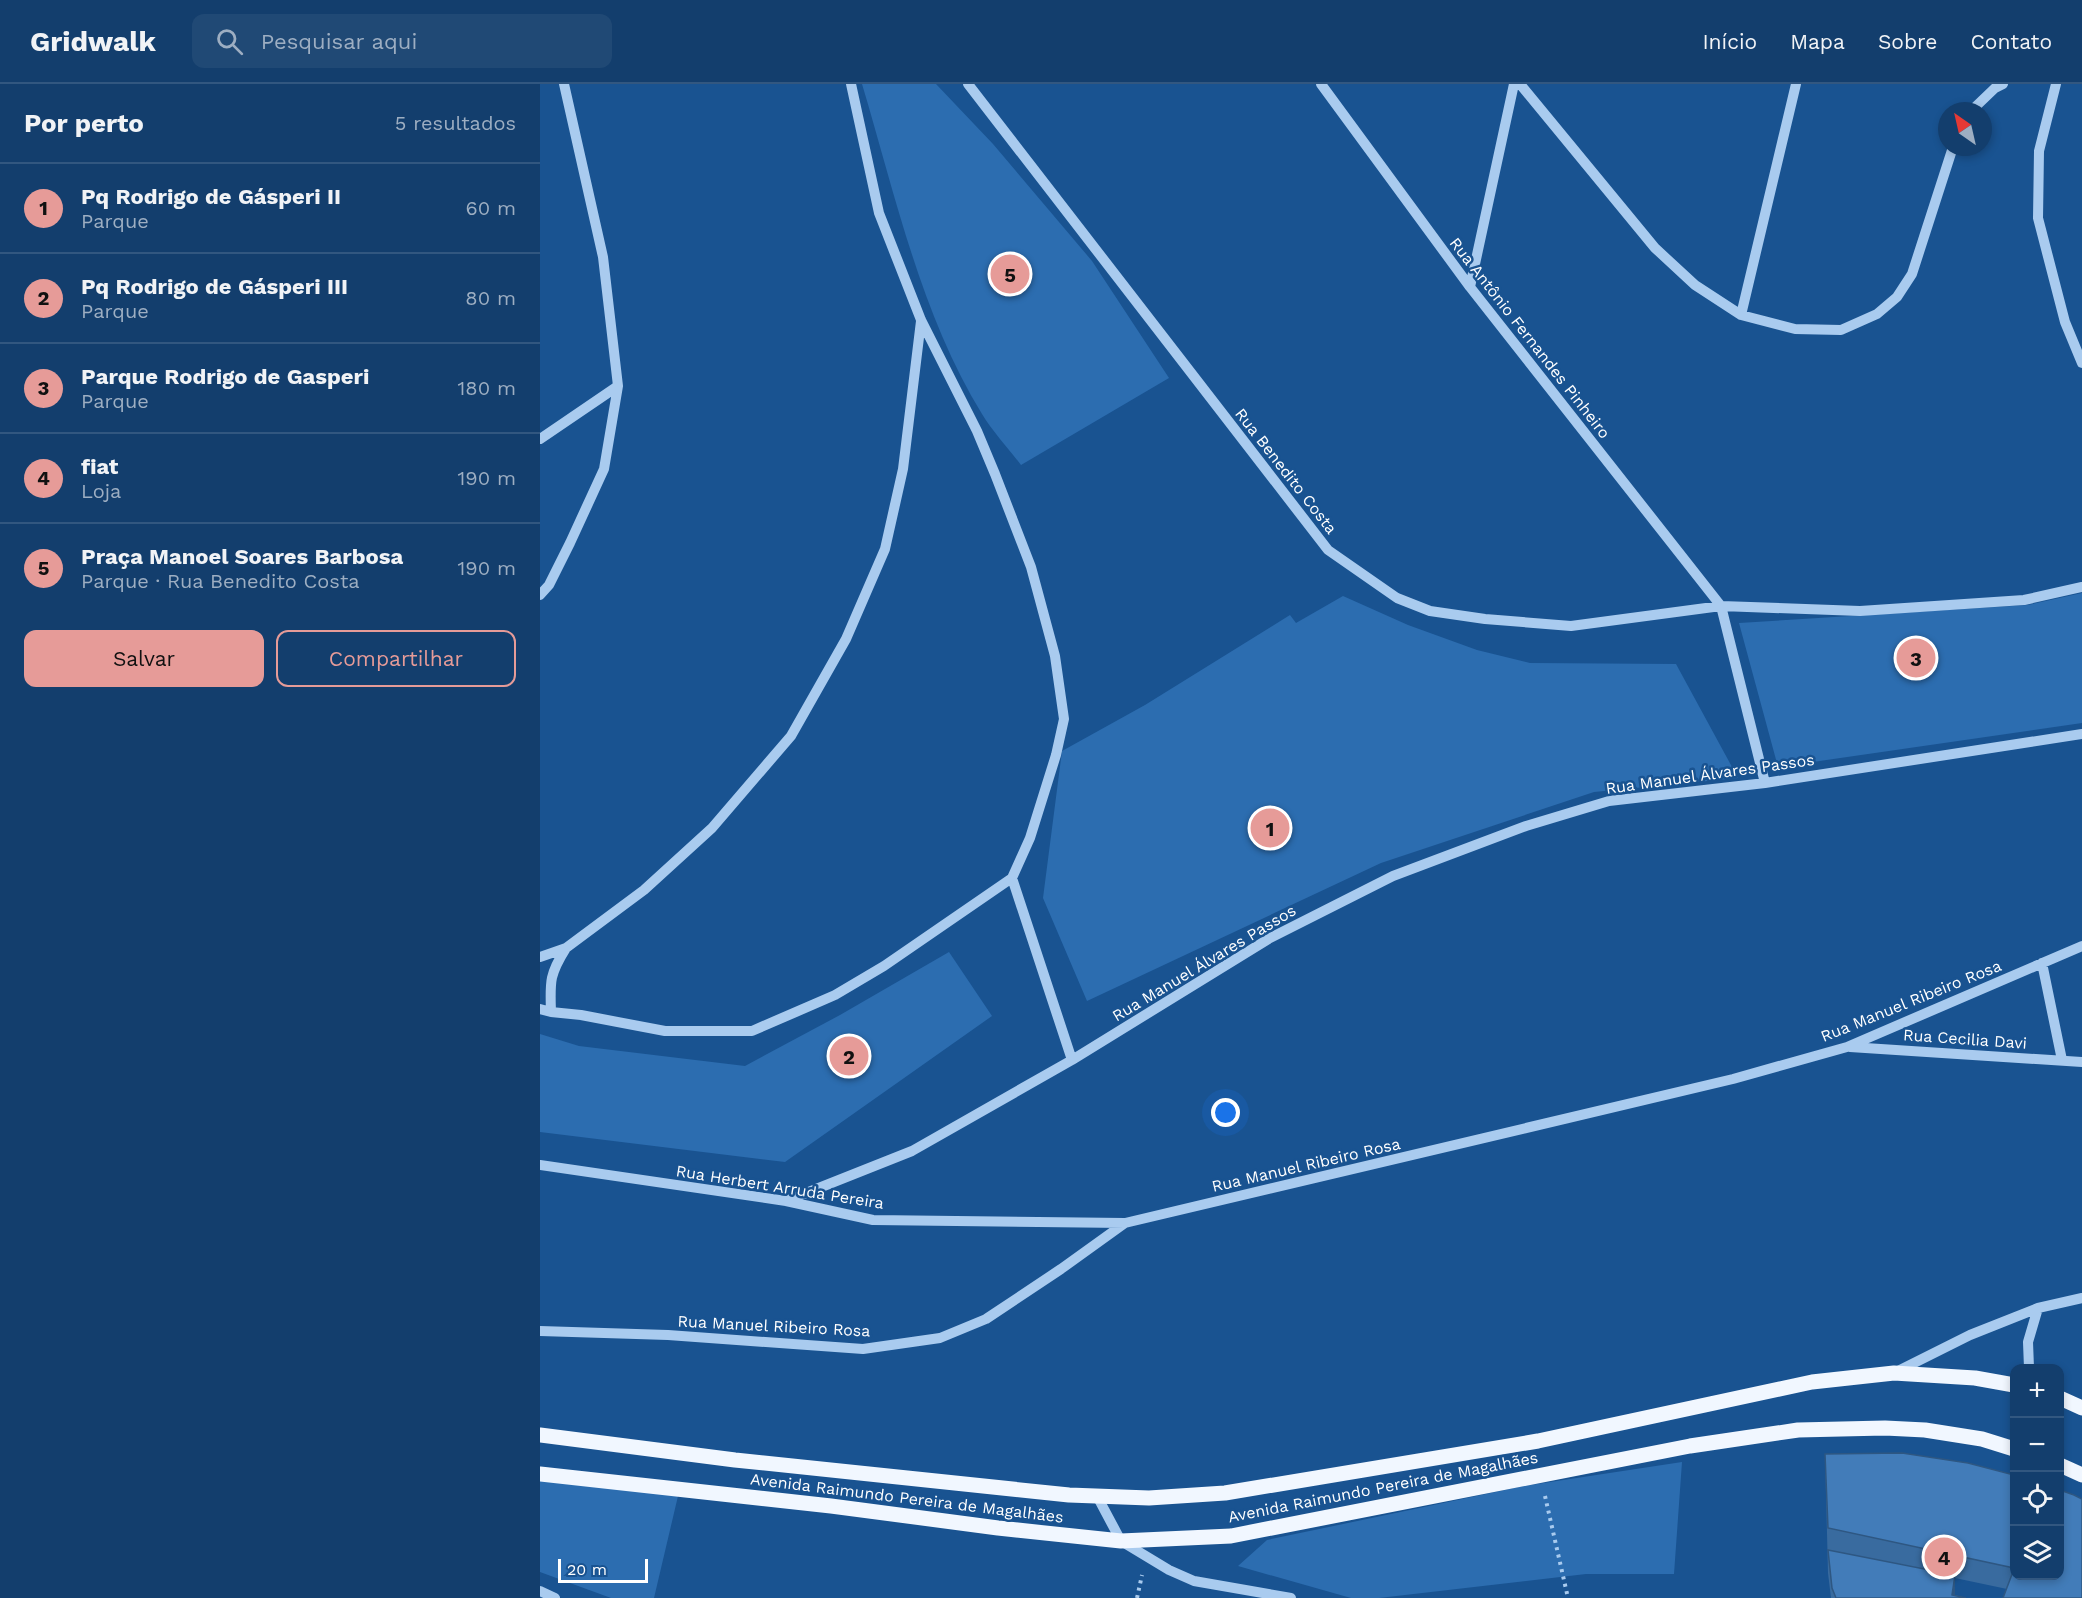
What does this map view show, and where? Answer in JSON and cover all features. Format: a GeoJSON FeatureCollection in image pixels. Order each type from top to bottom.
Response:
{"type":"FeatureCollection","features":[{"type":"Feature","properties":{"kind":"main road","name":"Avenida Raimundo Pereira de Magalhães"},"geometry":{"type":"LineString","coordinates":[[540,1435],[735,1460],[1069,1495],[1149,1498],[1225,1493],[1538,1441],[1812,1382],[1894,1373],[1975,1378],[2010,1383]]}},
{"type":"Feature","properties":{"kind":"main road"},"geometry":{"type":"LineString","coordinates":[[2064,1400],[2082,1408]]}},
{"type":"Feature","properties":{"kind":"main road","name":"Avenida Raimundo Pereira de Magalhães"},"geometry":{"type":"LineString","coordinates":[[540,1474],[831,1506],[998,1528],[1121,1540],[1231,1536],[1690,1446],[1798,1430],[1885,1428],[1925,1430],[1982,1439],[2010,1448]]}},
{"type":"Feature","properties":{"kind":"main road"},"geometry":{"type":"LineString","coordinates":[[2064,1467],[2082,1475]]}},
{"type":"Feature","properties":{"kind":"street"},"geometry":{"type":"LineString","coordinates":[[540,595],[549,585],[604,469],[618,386],[603,257],[564,84]]}},
{"type":"Feature","properties":{"kind":"street"},"geometry":{"type":"LineString","coordinates":[[566,948],[554,966],[545,1011],[581,1015],[665,1031],[752,1031],[835,995],[884,966],[1012,878],[1032,829],[1056,755],[1064,719],[1055,656],[1031,567],[995,474],[921,320],[879,213],[851,84]]}},
{"type":"Feature","properties":{"kind":"street","name":"Rua Benedito Costa"},"geometry":{"type":"LineString","coordinates":[[968,84],[1328,550],[1398,598],[1430,611],[1463,616],[1571,626],[1721,606]]}},
{"type":"Feature","properties":{"kind":"street","name":"Rua Antônio Fernandes Pinheiro"},"geometry":{"type":"LineString","coordinates":[[1321,84],[1470,287],[1721,606],[1765,783]]}},
{"type":"Feature","properties":{"kind":"street"},"geometry":{"type":"LineString","coordinates":[[1470,287],[1514,84]]}},
{"type":"Feature","properties":{"kind":"street"},"geometry":{"type":"LineString","coordinates":[[1521,84],[1655,248],[1695,285],[1741,315],[1796,329],[1841,330],[1877,314],[1897,297],[1912,274],[1950,156]]}},
{"type":"Feature","properties":{"kind":"street"},"geometry":{"type":"LineString","coordinates":[[1741,315],[1796,84]]}},
{"type":"Feature","properties":{"kind":"street"},"geometry":{"type":"LineString","coordinates":[[1980,102],[1995,88],[2003,84]]}},
{"type":"Feature","properties":{"kind":"street"},"geometry":{"type":"LineString","coordinates":[[2056,84],[2039,151],[2038,218],[2065,322],[2082,363]]}},
{"type":"Feature","properties":{"kind":"street"},"geometry":{"type":"LineString","coordinates":[[540,957],[566,948],[644,890],[712,828],[791,736],[846,639],[885,549],[903,469],[921,320]]}},
{"type":"Feature","properties":{"kind":"street"},"geometry":{"type":"LineString","coordinates":[[540,439],[618,386]]}},
{"type":"Feature","properties":{"kind":"street"},"geometry":{"type":"LineString","coordinates":[[1721,606],[1860,611],[2024,600],[2082,587]]}},
{"type":"Feature","properties":{"kind":"street","name":"Rua Manuel Álvares Passos"},"geometry":{"type":"LineString","coordinates":[[786,1201],[912,1151],[1072,1060],[1270,938],[1393,876],[1526,826],[1609,801],[1765,783],[2082,734]]}},
{"type":"Feature","properties":{"kind":"street"},"geometry":{"type":"LineString","coordinates":[[1012,878],[1072,1060]]}},
{"type":"Feature","properties":{"kind":"street","name":"Rua Manuel Ribeiro Rosa"},"geometry":{"type":"LineString","coordinates":[[540,1331],[668,1335],[863,1349],[940,1338],[986,1319],[1125,1223],[1733,1079],[1847,1047],[2082,946]]}},
{"type":"Feature","properties":{"kind":"street"},"geometry":{"type":"LineString","coordinates":[[2042,963],[2062,1060]]}},
{"type":"Feature","properties":{"kind":"street","name":"Rua Cecilia Davi"},"geometry":{"type":"LineString","coordinates":[[1847,1047],[2082,1062]]}},
{"type":"Feature","properties":{"kind":"street","name":"Rua Herbert Arruda Pereira"},"geometry":{"type":"LineString","coordinates":[[540,1165],[786,1201],[873,1220],[1125,1223]]}},
{"type":"Feature","properties":{"kind":"street"},"geometry":{"type":"LineString","coordinates":[[1894,1373],[1970,1335],[2038,1308],[2082,1298]]}},
{"type":"Feature","properties":{"kind":"street"},"geometry":{"type":"LineString","coordinates":[[2029,1364],[2028,1342],[2038,1308]]}},
{"type":"Feature","properties":{"kind":"street"},"geometry":{"type":"LineString","coordinates":[[1096,1496],[1121,1540],[1169,1570],[1194,1581],[1291,1598]]}},
{"type":"Feature","properties":{"kind":"street"},"geometry":{"type":"LineString","coordinates":[[540,1590],[555,1598]]}},
{"type":"Feature","properties":{"kind":"path"},"geometry":{"type":"LineString","coordinates":[[1541,1475],[1568,1598]]}},
{"type":"Feature","properties":{"kind":"shaded area"},"geometry":{"type":"Polygon","coordinates":[[[862,84],[936,84],[993,144],[1092,261],[1169,378],[1021,465],[982,414],[942,336],[898,211],[862,84]]]}},
{"type":"Feature","properties":{"kind":"shaded area"},"geometry":{"type":"Polygon","coordinates":[[[2082,593],[2082,723],[1778,767],[1739,623],[2028,605],[2082,593]]]}},
{"type":"Feature","properties":{"kind":"shaded area"},"geometry":{"type":"Polygon","coordinates":[[[1343,596],[1408,625],[1477,650],[1530,663],[1676,664],[1738,778],[1594,792],[1381,863],[1087,1001],[1043,898],[1062,751],[1145,705],[1290,615],[1296,623],[1343,596]]]}},
{"type":"Feature","properties":{"kind":"shaded area"},"geometry":{"type":"Polygon","coordinates":[[[949,952],[992,1016],[785,1162],[540,1132],[540,1034],[579,1046],[745,1066],[840,1015],[949,952]]]}},
{"type":"Feature","properties":{"kind":"shaded area"},"geometry":{"type":"Polygon","coordinates":[[[1682,1462],[1674,1574],[1586,1574],[1379,1598],[1351,1598],[1238,1566],[1267,1540],[1524,1486],[1682,1462]]]}},
{"type":"Feature","properties":{"kind":"shaded area"},"geometry":{"type":"Polygon","coordinates":[[[540,1472],[678,1496],[654,1598],[611,1598],[540,1572],[540,1472]]]}},
{"type":"Feature","properties":{"kind":"building"},"geometry":{"type":"Polygon","coordinates":[[[1902,1453],[1968,1463],[2010,1474],[2010,1567],[1828,1528],[1825,1454],[1902,1453]]]}},
{"type":"Feature","properties":{"kind":"building"},"geometry":{"type":"Polygon","coordinates":[[[2064,1491],[2082,1499],[2082,1598],[2003,1598],[2010,1580],[2064,1580],[2064,1491]]]}},
{"type":"Feature","properties":{"kind":"building"},"geometry":{"type":"Polygon","coordinates":[[[1828,1550],[1955,1575],[1952,1595],[1966,1598],[1836,1598],[1832,1588],[1828,1550]]]}},
{"type":"Feature","properties":{"kind":"place","name":"Praça Manoel Soares Barbosa"},"geometry":{"type":"Point","coordinates":[1010,274]}},
{"type":"Feature","properties":{"kind":"place","name":"Parque Rodrigo de Gasperi"},"geometry":{"type":"Point","coordinates":[1916,658]}},
{"type":"Feature","properties":{"kind":"place","name":"Pq Rodrigo de Gásperi II"},"geometry":{"type":"Point","coordinates":[1270,828]}},
{"type":"Feature","properties":{"kind":"place","name":"Pq Rodrigo de Gásperi III"},"geometry":{"type":"Point","coordinates":[849,1056]}},
{"type":"Feature","properties":{"kind":"place","name":"fiat"},"geometry":{"type":"Point","coordinates":[1944,1557]}}]}
